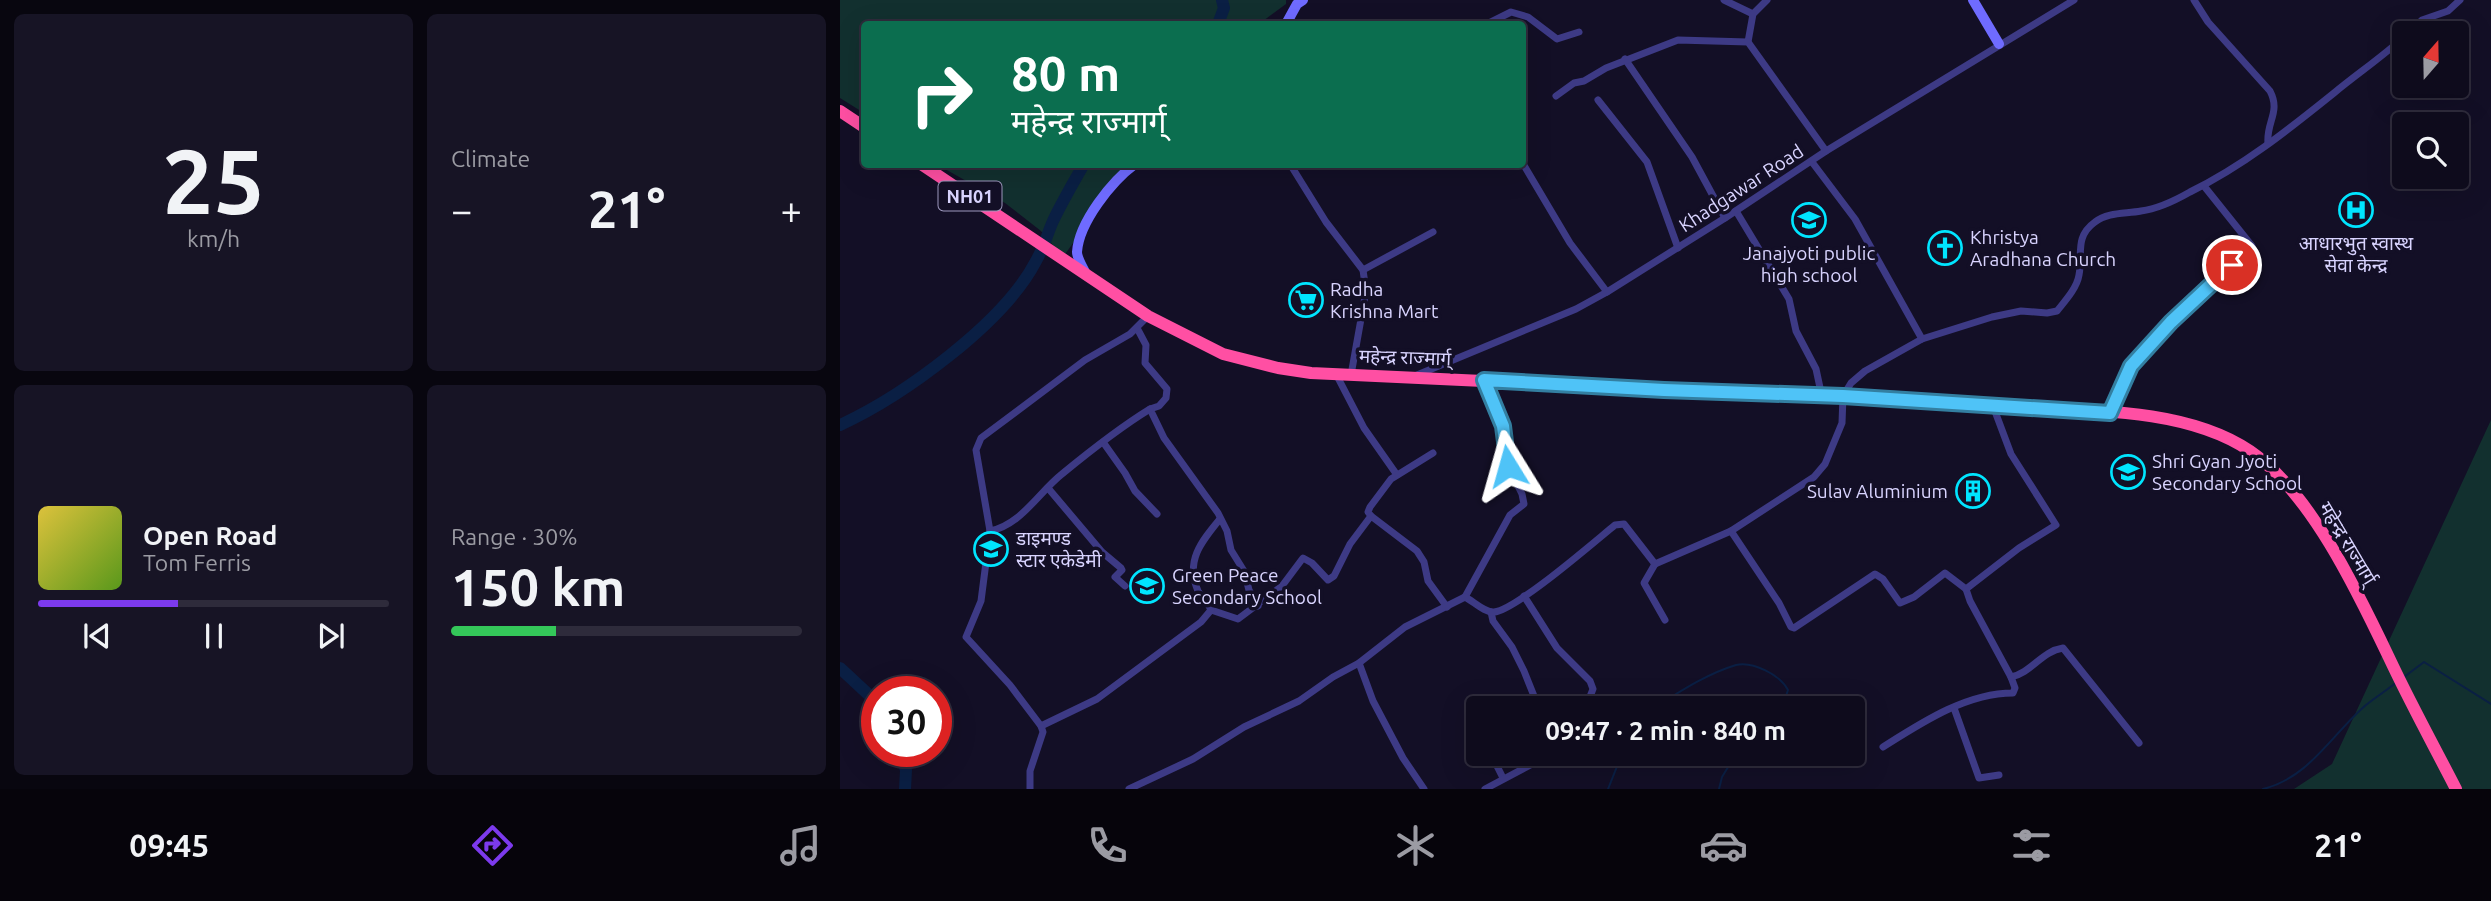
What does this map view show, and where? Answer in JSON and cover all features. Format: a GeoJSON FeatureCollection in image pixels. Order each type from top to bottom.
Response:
{"type":"FeatureCollection","features":[{"type":"Feature","properties":{"kind":"highway"},"geometry":{"type":"LineString","coordinates":[[840,111],[861,125]]}},
{"type":"Feature","properties":{"kind":"highway","name":"महेन्द्र राज्मार्ग्"},"geometry":{"type":"LineString","coordinates":[[927,168],[1148,316],[1223,354],[1278,368],[1351,375],[1843,396],[2110,413],[2175,419],[2200,426],[2249,450],[2266,463],[2295,493],[2328,543],[2373,623],[2456,789]]}},
{"type":"Feature","properties":{"kind":"street"},"geometry":{"type":"LineString","coordinates":[[1288,21],[1297,4],[1303,0]]}},
{"type":"Feature","properties":{"kind":"street"},"geometry":{"type":"LineString","coordinates":[[1724,0],[1753,14]]}},
{"type":"Feature","properties":{"kind":"street"},"geometry":{"type":"LineString","coordinates":[[1767,0],[1753,14],[1748,42],[1826,151]]}},
{"type":"Feature","properties":{"kind":"street"},"geometry":{"type":"LineString","coordinates":[[1973,0],[1999,44]]}},
{"type":"Feature","properties":{"kind":"street","name":"Khadgawar Road"},"geometry":{"type":"LineString","coordinates":[[1412,377],[1576,309],[1607,292],[1826,151],[2074,0]]}},
{"type":"Feature","properties":{"kind":"street"},"geometry":{"type":"LineString","coordinates":[[2194,0],[2208,22],[2275,100],[2268,143]]}},
{"type":"Feature","properties":{"kind":"street"},"geometry":{"type":"LineString","coordinates":[[2421,21],[2448,11],[2460,0]]}},
{"type":"Feature","properties":{"kind":"street"},"geometry":{"type":"LineString","coordinates":[[1494,21],[1511,12],[1528,17],[1557,39],[1579,32]]}},
{"type":"Feature","properties":{"kind":"street"},"geometry":{"type":"LineString","coordinates":[[1556,96],[1574,83],[1584,81],[1625,59],[1678,40],[1748,42]]}},
{"type":"Feature","properties":{"kind":"street"},"geometry":{"type":"LineString","coordinates":[[1665,620],[1644,583],[1655,564],[1731,531],[1802,486],[1825,464],[1842,423],[1843,396],[1865,371],[1922,339],[1992,317],[2021,311],[2057,311],[2079,277],[2081,238],[2094,222],[2112,215],[2141,211],[2179,198],[2251,158],[2392,46]]}},
{"type":"Feature","properties":{"kind":"street"},"geometry":{"type":"LineString","coordinates":[[1625,59],[1692,157],[1725,218]]}},
{"type":"Feature","properties":{"kind":"street"},"geometry":{"type":"LineString","coordinates":[[1598,100],[1647,162],[1678,248]]}},
{"type":"Feature","properties":{"kind":"street"},"geometry":{"type":"LineString","coordinates":[[1812,162],[1855,219],[1922,339]]}},
{"type":"Feature","properties":{"kind":"street"},"geometry":{"type":"LineString","coordinates":[[1084,272],[1076,254],[1082,231],[1111,184],[1130,168]]}},
{"type":"Feature","properties":{"kind":"street"},"geometry":{"type":"LineString","coordinates":[[1292,168],[1326,222],[1363,270],[1366,292],[1351,375]]}},
{"type":"Feature","properties":{"kind":"street"},"geometry":{"type":"LineString","coordinates":[[1526,168],[1570,243],[1607,292]]}},
{"type":"Feature","properties":{"kind":"street"},"geometry":{"type":"LineString","coordinates":[[2110,413],[2131,366],[2171,322],[2252,246],[2203,186]]}},
{"type":"Feature","properties":{"kind":"street"},"geometry":{"type":"LineString","coordinates":[[1736,211],[1789,299],[1796,331],[1816,369],[1822,397]]}},
{"type":"Feature","properties":{"kind":"street"},"geometry":{"type":"LineString","coordinates":[[1363,270],[1433,232]]}},
{"type":"Feature","properties":{"kind":"street"},"geometry":{"type":"LineString","coordinates":[[1030,789],[1030,771],[1043,732],[1041,726],[1010,685],[966,637],[981,601],[990,531],[976,450],[981,438],[1048,386],[1137,328],[1148,316]]}},
{"type":"Feature","properties":{"kind":"street"},"geometry":{"type":"LineString","coordinates":[[990,531],[1003,527],[1024,512],[1059,476],[1127,422],[1159,406],[1166,398],[1167,389],[1145,363],[1146,345],[1137,328]]}},
{"type":"Feature","properties":{"kind":"street"},"geometry":{"type":"LineString","coordinates":[[1336,374],[1364,428],[1397,475]]}},
{"type":"Feature","properties":{"kind":"street"},"geometry":{"type":"LineString","coordinates":[[1129,789],[1193,759],[1244,727],[1299,701],[1359,663],[1405,627],[1465,597],[1510,515],[1524,504],[1508,466],[1503,426],[1484,380]]}},
{"type":"Feature","properties":{"kind":"street"},"geometry":{"type":"LineString","coordinates":[[1966,589],[2019,548],[2056,525],[2011,454],[1993,406]]}},
{"type":"Feature","properties":{"kind":"street"},"geometry":{"type":"LineString","coordinates":[[1150,409],[1164,438],[1218,513],[1227,531],[1231,550],[1244,571],[1249,590],[1258,606]]}},
{"type":"Feature","properties":{"kind":"street"},"geometry":{"type":"LineString","coordinates":[[1103,442],[1135,491],[1157,514]]}},
{"type":"Feature","properties":{"kind":"street"},"geometry":{"type":"LineString","coordinates":[[1433,453],[1391,479],[1368,512],[1417,551],[1424,562],[1428,581],[1447,607]]}},
{"type":"Feature","properties":{"kind":"street"},"geometry":{"type":"LineString","coordinates":[[1048,488],[1093,542],[1121,568],[1115,577],[1125,586]]}},
{"type":"Feature","properties":{"kind":"street"},"geometry":{"type":"LineString","coordinates":[[1220,519],[1199,548],[1192,564],[1200,595],[1211,610],[1238,619],[1282,586],[1303,558],[1312,563],[1328,580],[1334,576],[1350,544],[1371,516]]}},
{"type":"Feature","properties":{"kind":"street"},"geometry":{"type":"LineString","coordinates":[[1465,597],[1491,612],[1496,612],[1524,596],[1619,523],[1624,524],[1655,564]]}},
{"type":"Feature","properties":{"kind":"street"},"geometry":{"type":"LineString","coordinates":[[1731,531],[1794,628],[1875,574],[1883,579],[1900,603],[1914,597],[1945,573],[1966,589],[2011,677],[2015,688],[2013,693],[1989,696],[1954,708],[1883,747]]}},
{"type":"Feature","properties":{"kind":"street"},"geometry":{"type":"LineString","coordinates":[[1524,596],[1557,648],[1590,681],[1593,689],[1590,696]]}},
{"type":"Feature","properties":{"kind":"street"},"geometry":{"type":"LineString","coordinates":[[1041,726],[1097,699],[1200,622],[1211,610]]}},
{"type":"Feature","properties":{"kind":"street"},"geometry":{"type":"LineString","coordinates":[[1491,612],[1493,621],[1517,655],[1534,696]]}},
{"type":"Feature","properties":{"kind":"street"},"geometry":{"type":"LineString","coordinates":[[2011,677],[2021,675],[2054,649],[2063,648],[2138,743]]}},
{"type":"Feature","properties":{"kind":"street"},"geometry":{"type":"LineString","coordinates":[[1359,663],[1373,701],[1403,758],[1424,789]]}},
{"type":"Feature","properties":{"kind":"street"},"geometry":{"type":"LineString","coordinates":[[1954,708],[1979,778],[1999,775]]}},
{"type":"Feature","properties":{"kind":"street"},"geometry":{"type":"LineString","coordinates":[[1959,757],[1968,751]]}},
{"type":"Feature","properties":{"kind":"street"},"geometry":{"type":"LineString","coordinates":[[1497,766],[1503,778]]}},
{"type":"Feature","properties":{"kind":"street"},"geometry":{"type":"LineString","coordinates":[[1486,789],[1527,766]]}},
{"type":"Feature","properties":{"kind":"green space"},"geometry":{"type":"Polygon","coordinates":[[[840,0],[1286,0],[1286,4],[1263,21],[861,21],[861,111],[840,98],[840,0]]]}},
{"type":"Feature","properties":{"kind":"green space"},"geometry":{"type":"Polygon","coordinates":[[[943,168],[1125,168],[1063,257],[1041,231],[1005,203],[943,168]]]}},
{"type":"Feature","properties":{"kind":"green space"},"geometry":{"type":"Polygon","coordinates":[[[2491,420],[2491,789],[2294,789],[2332,764],[2491,420]]]}},
{"type":"Feature","properties":{"kind":"waterway"},"geometry":{"type":"LineString","coordinates":[[1219,21],[1224,8],[1222,0]]}},
{"type":"Feature","properties":{"kind":"waterway"},"geometry":{"type":"LineString","coordinates":[[840,425],[921,377],[1001,309],[1036,261],[1056,214],[1082,168]]}},
{"type":"Feature","properties":{"kind":"waterway"},"geometry":{"type":"LineString","coordinates":[[2404,677],[2424,662],[2491,704]]}},
{"type":"Feature","properties":{"kind":"waterway"},"geometry":{"type":"LineString","coordinates":[[1673,696],[1725,669],[1743,664],[1758,667],[1779,679],[1788,690],[1786,696]]}},
{"type":"Feature","properties":{"kind":"waterway"},"geometry":{"type":"LineString","coordinates":[[840,668],[861,688]]}},
{"type":"Feature","properties":{"kind":"waterway"},"geometry":{"type":"LineString","coordinates":[[2263,789],[2294,775],[2307,765],[2354,716],[2397,682]]}},
{"type":"Feature","properties":{"kind":"waterway"},"geometry":{"type":"LineString","coordinates":[[1608,789],[1617,766]]}},
{"type":"Feature","properties":{"kind":"waterway"},"geometry":{"type":"LineString","coordinates":[[1719,789],[1729,766]]}},
{"type":"Feature","properties":{"kind":"waterway"},"geometry":{"type":"LineString","coordinates":[[905,767],[905,789]]}},
{"type":"Feature","properties":{"kind":"place","name":"आधारभुत स्वास्थ सेवा केन्द्र"},"geometry":{"type":"Point","coordinates":[2356,210]}},
{"type":"Feature","properties":{"kind":"place","name":"Janajyoti public high school"},"geometry":{"type":"Point","coordinates":[1809,220]}},
{"type":"Feature","properties":{"kind":"place","name":"Khristya Aradhana Church"},"geometry":{"type":"Point","coordinates":[1945,248]}},
{"type":"Feature","properties":{"kind":"place","name":"Radha Krishna Mart"},"geometry":{"type":"Point","coordinates":[1306,300]}},
{"type":"Feature","properties":{"kind":"place","name":"Shri Gyan Jyoti Secondary School"},"geometry":{"type":"Point","coordinates":[2128,472]}},
{"type":"Feature","properties":{"kind":"place","name":"Sulav Aluminium"},"geometry":{"type":"Point","coordinates":[1973,491]}},
{"type":"Feature","properties":{"kind":"place","name":"डाइमण्ड स्टार एकेडेमी"},"geometry":{"type":"Point","coordinates":[991,549]}},
{"type":"Feature","properties":{"kind":"place","name":"Green Peace Secondary School"},"geometry":{"type":"Point","coordinates":[1147,586]}},
{"type":"Feature","properties":{"kind":"route"},"geometry":{"type":"LineString","coordinates":[[1508,466],[1503,426],[1484,380],[1612,388],[1843,396],[2110,413],[2131,366],[2171,322],[2232,265]]}}]}
